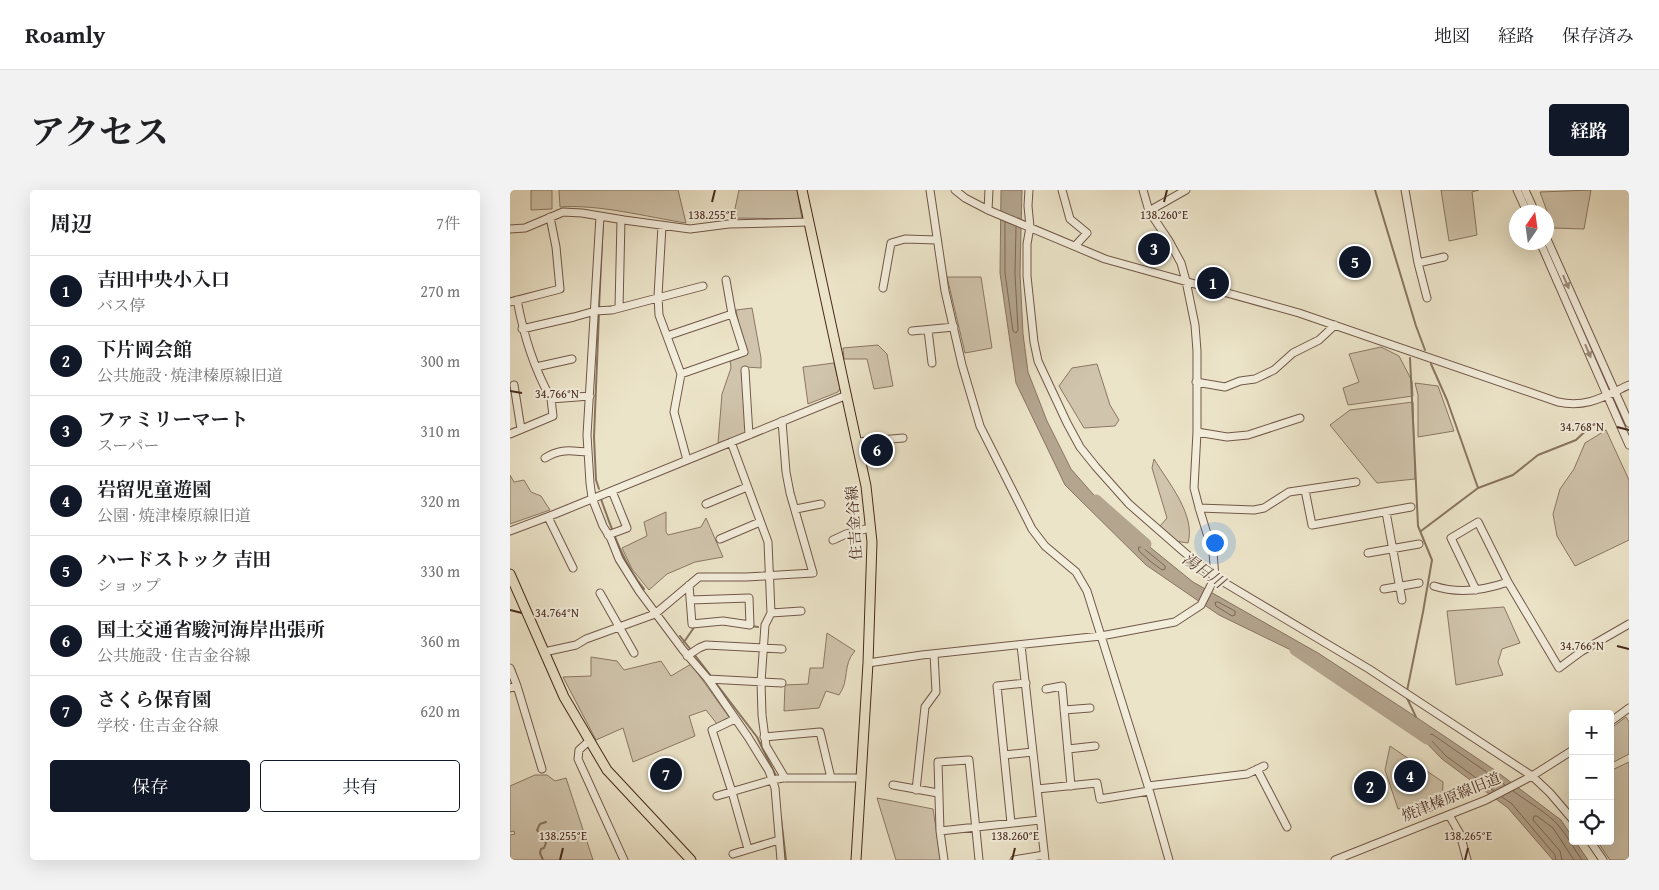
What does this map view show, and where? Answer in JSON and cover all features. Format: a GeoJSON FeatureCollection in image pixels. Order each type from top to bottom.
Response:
{"type":"FeatureCollection","features":[{"type":"Feature","properties":{"kind":"main road","name":"住吉金谷線"},"geometry":{"type":"LineString","coordinates":[[802,190],[866,486],[872,542],[868,663],[856,860]]}},
{"type":"Feature","properties":{"kind":"main road"},"geometry":{"type":"LineString","coordinates":[[510,574],[564,697],[607,770],[691,860]]}},
{"type":"Feature","properties":{"kind":"street"},"geometry":{"type":"LineString","coordinates":[[930,190],[945,291],[971,400],[980,426],[1032,529],[1045,546],[1076,572],[1087,591],[1149,789],[1169,860]]}},
{"type":"Feature","properties":{"kind":"street"},"geometry":{"type":"LineString","coordinates":[[955,190],[965,198],[990,211],[1106,259],[1299,313],[1558,402],[1571,405],[1582,404],[1598,400],[1629,385]]}},
{"type":"Feature","properties":{"kind":"street"},"geometry":{"type":"LineString","coordinates":[[989,190],[990,211]]}},
{"type":"Feature","properties":{"kind":"street"},"geometry":{"type":"LineString","coordinates":[[1029,190],[1030,227],[1027,244],[1027,276],[1034,342],[1038,361],[1080,447],[1096,468],[1129,504],[1215,577],[1369,669],[1407,694],[1530,777],[1550,793],[1569,815]]}},
{"type":"Feature","properties":{"kind":"street"},"geometry":{"type":"LineString","coordinates":[[1062,190],[1070,220],[1087,233],[1075,246]]}},
{"type":"Feature","properties":{"kind":"street"},"geometry":{"type":"LineString","coordinates":[[868,663],[1101,636],[1175,622],[1201,606],[1215,577],[1213,553],[1194,488],[1197,432],[1195,324],[1181,263],[1149,211],[1144,190]]}},
{"type":"Feature","properties":{"kind":"street"},"geometry":{"type":"LineString","coordinates":[[1149,211],[1186,190]]}},
{"type":"Feature","properties":{"kind":"street"},"geometry":{"type":"LineString","coordinates":[[1405,190],[1418,263],[1427,298]]}},
{"type":"Feature","properties":{"kind":"street"},"geometry":{"type":"LineString","coordinates":[[1517,190],[1524,205]]}},
{"type":"Feature","properties":{"kind":"street"},"geometry":{"type":"LineString","coordinates":[[1526,190],[1533,205]]}},
{"type":"Feature","properties":{"kind":"street"},"geometry":{"type":"LineString","coordinates":[[510,229],[525,228],[563,212],[582,213],[690,229],[729,224],[809,222]]}},
{"type":"Feature","properties":{"kind":"street"},"geometry":{"type":"LineString","coordinates":[[600,216],[598,311],[587,435],[592,498],[602,526],[610,534],[619,559],[655,614],[708,679],[748,737],[773,779],[781,860]]}},
{"type":"Feature","properties":{"kind":"street"},"geometry":{"type":"LineString","coordinates":[[510,434],[553,416],[551,399],[541,382],[514,301],[560,289],[556,247],[550,217]]}},
{"type":"Feature","properties":{"kind":"street"},"geometry":{"type":"LineString","coordinates":[[619,308],[621,220]]}},
{"type":"Feature","properties":{"kind":"street"},"geometry":{"type":"LineString","coordinates":[[662,226],[658,298],[659,315],[681,374],[674,412],[687,460]]}},
{"type":"Feature","properties":{"kind":"street"},"geometry":{"type":"LineString","coordinates":[[883,288],[891,243],[905,239],[937,240]]}},
{"type":"Feature","properties":{"kind":"street"},"geometry":{"type":"LineString","coordinates":[[1544,250],[1629,445]]}},
{"type":"Feature","properties":{"kind":"street"},"geometry":{"type":"LineString","coordinates":[[1552,250],[1629,423]]}},
{"type":"Feature","properties":{"kind":"street"},"geometry":{"type":"LineString","coordinates":[[1418,263],[1444,257]]}},
{"type":"Feature","properties":{"kind":"street"},"geometry":{"type":"LineString","coordinates":[[681,374],[744,352],[732,314],[726,280]]}},
{"type":"Feature","properties":{"kind":"street"},"geometry":{"type":"LineString","coordinates":[[522,329],[598,311],[619,308],[703,286]]}},
{"type":"Feature","properties":{"kind":"street"},"geometry":{"type":"LineString","coordinates":[[667,336],[732,314]]}},
{"type":"Feature","properties":{"kind":"street"},"geometry":{"type":"LineString","coordinates":[[1196,382],[1225,387],[1240,381],[1255,379],[1274,370],[1293,353],[1319,340],[1336,325]]}},
{"type":"Feature","properties":{"kind":"street"},"geometry":{"type":"LineString","coordinates":[[912,331],[954,327]]}},
{"type":"Feature","properties":{"kind":"street"},"geometry":{"type":"LineString","coordinates":[[928,330],[932,364]]}},
{"type":"Feature","properties":{"kind":"street"},"geometry":{"type":"LineString","coordinates":[[536,367],[572,359]]}},
{"type":"Feature","properties":{"kind":"street"},"geometry":{"type":"LineString","coordinates":[[745,370],[749,435]]}},
{"type":"Feature","properties":{"kind":"street"},"geometry":{"type":"LineString","coordinates":[[514,385],[513,400],[521,429]]}},
{"type":"Feature","properties":{"kind":"street"},"geometry":{"type":"LineString","coordinates":[[510,531],[847,395]]}},
{"type":"Feature","properties":{"kind":"street"},"geometry":{"type":"LineString","coordinates":[[551,399],[590,396]]}},
{"type":"Feature","properties":{"kind":"street"},"geometry":{"type":"LineString","coordinates":[[1197,432],[1227,437],[1248,435],[1300,418]]}},
{"type":"Feature","properties":{"kind":"street"},"geometry":{"type":"LineString","coordinates":[[544,652],[576,645],[655,614],[698,577],[812,573],[796,509],[790,493],[786,472],[782,421]]}},
{"type":"Feature","properties":{"kind":"street"},"geometry":{"type":"LineString","coordinates":[[856,442],[903,438]]}},
{"type":"Feature","properties":{"kind":"street"},"geometry":{"type":"LineString","coordinates":[[731,442],[768,542],[771,613],[765,625],[761,682],[762,715],[766,746],[784,778]]}},
{"type":"Feature","properties":{"kind":"street"},"geometry":{"type":"LineString","coordinates":[[545,458],[552,453],[562,450],[588,452]]}},
{"type":"Feature","properties":{"kind":"street"},"geometry":{"type":"LineString","coordinates":[[1199,508],[1254,510],[1264,508],[1289,492],[1356,482]]}},
{"type":"Feature","properties":{"kind":"street"},"geometry":{"type":"LineString","coordinates":[[706,504],[748,487]]}},
{"type":"Feature","properties":{"kind":"street"},"geometry":{"type":"LineString","coordinates":[[610,534],[627,528],[612,490]]}},
{"type":"Feature","properties":{"kind":"street"},"geometry":{"type":"LineString","coordinates":[[1305,490],[1312,525],[1411,507]]}},
{"type":"Feature","properties":{"kind":"street"},"geometry":{"type":"LineString","coordinates":[[796,509],[821,504]]}},
{"type":"Feature","properties":{"kind":"street"},"geometry":{"type":"LineString","coordinates":[[1386,512],[1402,600]]}},
{"type":"Feature","properties":{"kind":"street"},"geometry":{"type":"LineString","coordinates":[[548,517],[573,568]]}},
{"type":"Feature","properties":{"kind":"street"},"geometry":{"type":"LineString","coordinates":[[720,538],[760,522]]}},
{"type":"Feature","properties":{"kind":"street"},"geometry":{"type":"LineString","coordinates":[[1476,590],[1451,538],[1478,522],[1508,582],[1560,668],[1582,651],[1629,624]]}},
{"type":"Feature","properties":{"kind":"street"},"geometry":{"type":"LineString","coordinates":[[833,540],[846,534],[870,528]]}},
{"type":"Feature","properties":{"kind":"street"},"geometry":{"type":"LineString","coordinates":[[1368,553],[1419,544]]}},
{"type":"Feature","properties":{"kind":"street"},"geometry":{"type":"LineString","coordinates":[[1434,586],[1443,589],[1476,590],[1508,582]]}},
{"type":"Feature","properties":{"kind":"street"},"geometry":{"type":"LineString","coordinates":[[1384,589],[1419,583]]}},
{"type":"Feature","properties":{"kind":"street"},"geometry":{"type":"LineString","coordinates":[[689,585],[690,600],[692,624],[723,621],[750,625],[749,598],[690,600]]}},
{"type":"Feature","properties":{"kind":"street"},"geometry":{"type":"LineString","coordinates":[[600,594],[634,652]]}},
{"type":"Feature","properties":{"kind":"street"},"geometry":{"type":"LineString","coordinates":[[771,613],[801,611]]}},
{"type":"Feature","properties":{"kind":"street"},"geometry":{"type":"LineString","coordinates":[[688,655],[706,645],[782,649]]}},
{"type":"Feature","properties":{"kind":"street"},"geometry":{"type":"LineString","coordinates":[[1014,860],[1044,858],[1021,645]]}},
{"type":"Feature","properties":{"kind":"street"},"geometry":{"type":"LineString","coordinates":[[916,790],[925,707],[936,692],[934,654]]}},
{"type":"Feature","properties":{"kind":"street"},"geometry":{"type":"LineString","coordinates":[[510,668],[513,687],[542,769]]}},
{"type":"Feature","properties":{"kind":"street"},"geometry":{"type":"LineString","coordinates":[[708,679],[782,683]]}},
{"type":"Feature","properties":{"kind":"street"},"geometry":{"type":"LineString","coordinates":[[1011,823],[997,686],[1026,683]]}},
{"type":"Feature","properties":{"kind":"street"},"geometry":{"type":"LineString","coordinates":[[1046,689],[1062,686],[1071,786]]}},
{"type":"Feature","properties":{"kind":"street"},"geometry":{"type":"LineString","coordinates":[[1064,710],[1090,708]]}},
{"type":"Feature","properties":{"kind":"street"},"geometry":{"type":"LineString","coordinates":[[1614,719],[1629,708]]}},
{"type":"Feature","properties":{"kind":"street"},"geometry":{"type":"LineString","coordinates":[[735,718],[712,730],[748,849]]}},
{"type":"Feature","properties":{"kind":"street"},"geometry":{"type":"LineString","coordinates":[[764,736],[820,732],[831,778]]}},
{"type":"Feature","properties":{"kind":"street"},"geometry":{"type":"LineString","coordinates":[[589,741],[579,750],[578,759],[624,860]]}},
{"type":"Feature","properties":{"kind":"street"},"geometry":{"type":"LineString","coordinates":[[1068,749],[1095,746]]}},
{"type":"Feature","properties":{"kind":"street"},"geometry":{"type":"LineString","coordinates":[[1004,755],[1033,752]]}},
{"type":"Feature","properties":{"kind":"street","name":"焼津榛原線旧道"},"geometry":{"type":"LineString","coordinates":[[1335,860],[1486,800],[1530,777],[1569,753]]}},
{"type":"Feature","properties":{"kind":"street"},"geometry":{"type":"LineString","coordinates":[[944,860],[940,832],[938,762],[969,760],[979,860]]}},
{"type":"Feature","properties":{"kind":"street"},"geometry":{"type":"LineString","coordinates":[[1037,789],[1097,783],[1100,799],[1149,789],[1247,774],[1260,768],[1287,827]]}},
{"type":"Feature","properties":{"kind":"street"},"geometry":{"type":"LineString","coordinates":[[717,796],[773,779],[861,778]]}},
{"type":"Feature","properties":{"kind":"street"},"geometry":{"type":"LineString","coordinates":[[893,785],[938,793]]}},
{"type":"Feature","properties":{"kind":"street"},"geometry":{"type":"LineString","coordinates":[[1448,815],[1460,834],[1467,860]]}},
{"type":"Feature","properties":{"kind":"street"},"geometry":{"type":"LineString","coordinates":[[940,832],[1040,820]]}},
{"type":"Feature","properties":{"kind":"street"},"geometry":{"type":"LineString","coordinates":[[733,854],[779,840]]}},
{"type":"Feature","properties":{"kind":"street"},"geometry":{"type":"LineString","coordinates":[[1593,845],[1602,860]]}},
{"type":"Feature","properties":{"kind":"shaded area"},"geometry":{"type":"Polygon","coordinates":[[[531,190],[552,190],[552,209],[531,210],[531,190]]]}},
{"type":"Feature","properties":{"kind":"shaded area"},"geometry":{"type":"Polygon","coordinates":[[[559,190],[678,190],[686,223],[607,209],[560,207],[559,190]]]}},
{"type":"Feature","properties":{"kind":"shaded area"},"geometry":{"type":"Polygon","coordinates":[[[739,190],[797,190],[802,219],[733,218],[739,190]]]}},
{"type":"Feature","properties":{"kind":"shaded area"},"geometry":{"type":"Polygon","coordinates":[[[1441,190],[1479,190],[1472,192],[1477,235],[1449,241],[1441,190]]]}},
{"type":"Feature","properties":{"kind":"shaded area"},"geometry":{"type":"Polygon","coordinates":[[[1591,190],[1584,229],[1554,228],[1554,205],[1545,205],[1540,192],[1591,190]]]}},
{"type":"Feature","properties":{"kind":"shaded area"},"geometry":{"type":"Polygon","coordinates":[[[947,277],[981,277],[992,348],[965,353],[947,277]]]}},
{"type":"Feature","properties":{"kind":"shaded area"},"geometry":{"type":"Polygon","coordinates":[[[752,308],[761,368],[746,367],[746,433],[718,443],[722,394],[731,368],[730,360],[746,352],[747,349],[736,310],[752,308]]]}},
{"type":"Feature","properties":{"kind":"shaded area"},"geometry":{"type":"Polygon","coordinates":[[[878,345],[887,354],[893,386],[874,389],[867,359],[844,359],[843,348],[878,345]]]}},
{"type":"Feature","properties":{"kind":"shaded area"},"geometry":{"type":"Polygon","coordinates":[[[1381,347],[1399,356],[1412,381],[1413,396],[1348,405],[1343,388],[1359,382],[1349,354],[1381,347]]]}},
{"type":"Feature","properties":{"kind":"shaded area"},"geometry":{"type":"Polygon","coordinates":[[[834,363],[840,388],[838,392],[808,404],[803,367],[834,363]]]}},
{"type":"Feature","properties":{"kind":"shaded area"},"geometry":{"type":"Polygon","coordinates":[[[1097,364],[1110,405],[1119,420],[1115,426],[1084,428],[1059,386],[1072,368],[1097,364]]]}},
{"type":"Feature","properties":{"kind":"shaded area"},"geometry":{"type":"Polygon","coordinates":[[[1415,383],[1438,386],[1454,431],[1418,437],[1418,395],[1415,383]]]}},
{"type":"Feature","properties":{"kind":"shaded area"},"geometry":{"type":"Polygon","coordinates":[[[1413,402],[1415,479],[1377,483],[1330,425],[1350,410],[1413,402]]]}},
{"type":"Feature","properties":{"kind":"shaded area"},"geometry":{"type":"Polygon","coordinates":[[[1606,430],[1629,480],[1629,540],[1575,566],[1557,536],[1553,514],[1560,489],[1574,469],[1585,443],[1606,430]]]}},
{"type":"Feature","properties":{"kind":"shaded area"},"geometry":{"type":"Polygon","coordinates":[[[1154,459],[1173,488],[1184,510],[1188,521],[1188,543],[1175,541],[1160,526],[1167,518],[1152,468],[1154,459]]]}},
{"type":"Feature","properties":{"kind":"shaded area"},"geometry":{"type":"Polygon","coordinates":[[[510,475],[514,482],[524,480],[531,492],[541,496],[550,510],[510,524],[510,475]]]}},
{"type":"Feature","properties":{"kind":"shaded area"},"geometry":{"type":"Polygon","coordinates":[[[666,512],[666,532],[668,535],[701,527],[706,518],[723,557],[695,562],[667,574],[649,590],[632,569],[622,548],[647,536],[644,522],[666,512]]]}},
{"type":"Feature","properties":{"kind":"shaded area"},"geometry":{"type":"Polygon","coordinates":[[[1504,607],[1520,643],[1502,649],[1498,662],[1503,675],[1456,685],[1447,611],[1504,607]]]}},
{"type":"Feature","properties":{"kind":"shaded area"},"geometry":{"type":"Polygon","coordinates":[[[827,633],[855,651],[847,667],[844,684],[839,695],[826,691],[819,708],[784,711],[785,685],[808,684],[810,668],[823,668],[827,633]]]}},
{"type":"Feature","properties":{"kind":"shaded area"},"geometry":{"type":"Polygon","coordinates":[[[591,657],[617,661],[624,670],[661,661],[671,676],[691,664],[729,717],[717,724],[706,710],[689,716],[695,736],[633,762],[623,728],[596,740],[563,677],[591,676],[591,657]]]}},
{"type":"Feature","properties":{"kind":"shaded area"},"geometry":{"type":"Polygon","coordinates":[[[1626,717],[1629,722],[1629,754],[1614,762],[1614,755],[1614,726],[1626,717]]]}},
{"type":"Feature","properties":{"kind":"shaded area"},"geometry":{"type":"Polygon","coordinates":[[[1390,746],[1443,782],[1442,807],[1425,813],[1417,805],[1398,809],[1385,770],[1390,746]]]}},
{"type":"Feature","properties":{"kind":"shaded area"},"geometry":{"type":"Polygon","coordinates":[[[1629,762],[1629,860],[1610,860],[1600,845],[1614,845],[1614,769],[1629,762]]]}},
{"type":"Feature","properties":{"kind":"shaded area"},"geometry":{"type":"Polygon","coordinates":[[[535,775],[547,775],[555,781],[566,778],[593,860],[510,860],[510,835],[515,834],[514,831],[510,832],[510,786],[535,775]]]}},
{"type":"Feature","properties":{"kind":"shaded area"},"geometry":{"type":"Polygon","coordinates":[[[877,798],[933,809],[941,860],[896,860],[877,798]]]}},
{"type":"Feature","properties":{"kind":"water"},"geometry":{"type":"Polygon","coordinates":[[[1001,190],[1022,190],[1020,273],[1023,334],[1028,372],[1047,421],[1071,469],[1114,518],[1193,582],[1318,653],[1496,771],[1561,820],[1569,832],[1569,845],[1578,845],[1588,860],[1553,860],[1508,808],[1442,759],[1416,732],[1332,670],[1219,615],[1146,565],[1065,485],[1016,383],[1000,273],[1001,190]]]}},
{"type":"Feature","properties":{"kind":"waterway"},"geometry":{"type":"LineString","coordinates":[[1375,190],[1425,350]]}},
{"type":"Feature","properties":{"kind":"waterway"},"geometry":{"type":"LineString","coordinates":[[599,308],[603,221]]}},
{"type":"Feature","properties":{"kind":"waterway"},"geometry":{"type":"LineString","coordinates":[[599,313],[594,437],[596,480],[599,489]]}},
{"type":"Feature","properties":{"kind":"waterway"},"geometry":{"type":"LineString","coordinates":[[1407,691],[1432,560],[1418,526],[1410,358]]}},
{"type":"Feature","properties":{"kind":"waterway"},"geometry":{"type":"LineString","coordinates":[[1431,364],[1447,400],[1478,488]]}},
{"type":"Feature","properties":{"kind":"waterway"},"geometry":{"type":"LineString","coordinates":[[1421,531],[1478,488],[1513,475],[1538,455],[1576,440],[1595,422]]}},
{"type":"Feature","properties":{"kind":"waterway"},"geometry":{"type":"LineString","coordinates":[[601,499],[624,557],[644,589]]}},
{"type":"Feature","properties":{"kind":"waterway","name":"湯日川"},"geometry":{"type":"LineString","coordinates":[[1096,500],[1146,544]]}},
{"type":"Feature","properties":{"kind":"waterway"},"geometry":{"type":"LineString","coordinates":[[684,642],[695,626]]}},
{"type":"Feature","properties":{"kind":"waterway"},"geometry":{"type":"LineString","coordinates":[[751,626],[758,627]]}},
{"type":"Feature","properties":{"kind":"waterway"},"geometry":{"type":"LineString","coordinates":[[680,636],[691,650]]}},
{"type":"Feature","properties":{"kind":"waterway","name":"湯日川"},"geometry":{"type":"LineString","coordinates":[[1295,650],[1427,739]]}},
{"type":"Feature","properties":{"kind":"waterway"},"geometry":{"type":"LineString","coordinates":[[694,654],[711,676]]}},
{"type":"Feature","properties":{"kind":"waterway"},"geometry":{"type":"LineString","coordinates":[[715,682],[757,737],[776,776]]}},
{"type":"Feature","properties":{"kind":"waterway"},"geometry":{"type":"LineString","coordinates":[[1406,696],[1416,717]]}},
{"type":"Feature","properties":{"kind":"waterway"},"geometry":{"type":"LineString","coordinates":[[781,818],[786,860]]}},
{"type":"Feature","properties":{"kind":"waterway"},"geometry":{"type":"LineString","coordinates":[[543,860],[540,853],[546,843],[537,830],[540,824],[546,822]]}},
{"type":"Feature","properties":{"kind":"place","name":"ファミリーマート"},"geometry":{"type":"Point","coordinates":[1154,249]}},
{"type":"Feature","properties":{"kind":"place","name":"ハードストック 吉田"},"geometry":{"type":"Point","coordinates":[1355,262]}},
{"type":"Feature","properties":{"kind":"place","name":"吉田中央小入口"},"geometry":{"type":"Point","coordinates":[1213,283]}},
{"type":"Feature","properties":{"kind":"place","name":"国土交通省駿河海岸出張所"},"geometry":{"type":"Point","coordinates":[877,450]}},
{"type":"Feature","properties":{"kind":"place","name":"さくら保育園"},"geometry":{"type":"Point","coordinates":[666,774]}},
{"type":"Feature","properties":{"kind":"place","name":"岩留児童遊園"},"geometry":{"type":"Point","coordinates":[1410,776]}},
{"type":"Feature","properties":{"kind":"place","name":"下片岡会館"},"geometry":{"type":"Point","coordinates":[1370,787]}}]}
